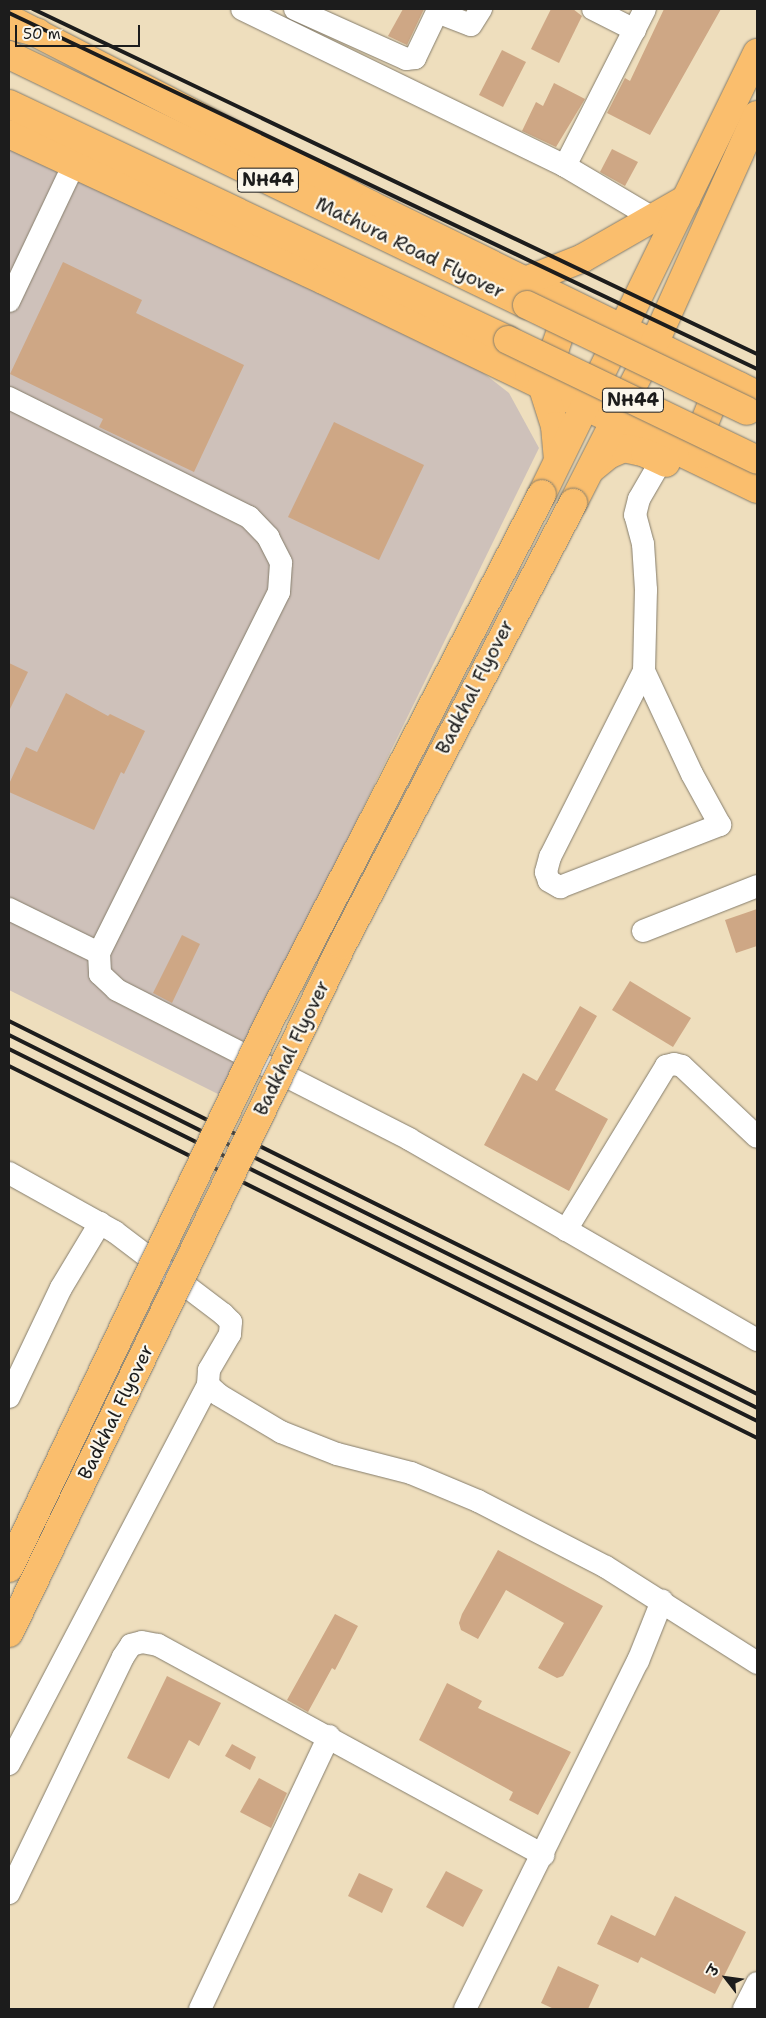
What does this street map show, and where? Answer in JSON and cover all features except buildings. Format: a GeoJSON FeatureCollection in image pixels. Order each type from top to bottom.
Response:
{"type":"FeatureCollection","features":[{"type":"Feature","properties":{"kind":"main road"},"geometry":{"type":"LineString","coordinates":[[9,19],[525,281],[748,390]]}},
{"type":"Feature","properties":{"kind":"main road"},"geometry":{"type":"LineString","coordinates":[[9,25],[38,33]]}},
{"type":"Feature","properties":{"kind":"main road","name":"Badkhal Flyover"},"geometry":{"type":"LineString","coordinates":[[9,1568],[270,1020],[542,494],[621,327],[757,53]]}},
{"type":"Feature","properties":{"kind":"main road","name":"Mathura Road Flyover"},"geometry":{"type":"LineString","coordinates":[[9,55],[757,415]]}},
{"type":"Feature","properties":{"kind":"main road","name":"NH44"},"geometry":{"type":"LineString","coordinates":[[9,104],[757,460]]}},
{"type":"Feature","properties":{"kind":"main road","name":"Badkhal Flyover"},"geometry":{"type":"LineString","coordinates":[[9,1633],[342,945],[654,344],[757,114]]}},
{"type":"Feature","properties":{"kind":"main road"},"geometry":{"type":"LineString","coordinates":[[9,134],[73,166],[584,405],[757,489]]}},
{"type":"Feature","properties":{"kind":"main road"},"geometry":{"type":"LineString","coordinates":[[525,281],[583,258],[686,199]]}},
{"type":"Feature","properties":{"kind":"main road"},"geometry":{"type":"LineString","coordinates":[[533,381],[555,348],[563,321],[561,298]]}},
{"type":"Feature","properties":{"kind":"main road"},"geometry":{"type":"LineString","coordinates":[[533,381],[555,426],[558,459]]}},
{"type":"Feature","properties":{"kind":"main road"},"geometry":{"type":"LineString","coordinates":[[710,466],[699,445],[705,418],[724,391],[748,390]]}},
{"type":"Feature","properties":{"kind":"main road"},"geometry":{"type":"LineString","coordinates":[[590,470],[608,455],[624,448],[661,460],[757,508]]}},
{"type":"Feature","properties":{"kind":"street"},"geometry":{"type":"LineString","coordinates":[[242,9],[565,166],[653,218]]}},
{"type":"Feature","properties":{"kind":"street"},"geometry":{"type":"LineString","coordinates":[[295,9],[350,36],[406,59],[415,58],[438,12],[471,25],[482,9]]}},
{"type":"Feature","properties":{"kind":"street"},"geometry":{"type":"LineString","coordinates":[[593,9],[635,30]]}},
{"type":"Feature","properties":{"kind":"street"},"geometry":{"type":"LineString","coordinates":[[565,166],[645,9]]}},
{"type":"Feature","properties":{"kind":"street"},"geometry":{"type":"LineString","coordinates":[[340,56],[350,36]]}},
{"type":"Feature","properties":{"kind":"street"},"geometry":{"type":"LineString","coordinates":[[9,301],[73,166]]}},
{"type":"Feature","properties":{"kind":"street"},"geometry":{"type":"LineString","coordinates":[[9,398],[249,517],[268,538],[281,563],[279,592],[98,953],[100,974],[117,990],[409,1139],[757,1340]]}},
{"type":"Feature","properties":{"kind":"street"},"geometry":{"type":"LineString","coordinates":[[644,671],[550,857],[546,872],[549,881],[560,887],[720,826],[692,774],[644,671],[643,544],[635,516],[639,499],[661,460]]}},
{"type":"Feature","properties":{"kind":"street"},"geometry":{"type":"LineString","coordinates":[[643,931],[757,886]]}},
{"type":"Feature","properties":{"kind":"street"},"geometry":{"type":"LineString","coordinates":[[9,909],[98,953]]}},
{"type":"Feature","properties":{"kind":"street"},"geometry":{"type":"LineString","coordinates":[[566,1230],[666,1066],[682,1066],[757,1137]]}},
{"type":"Feature","properties":{"kind":"street"},"geometry":{"type":"LineString","coordinates":[[9,1173],[100,1223],[231,1322],[230,1334],[209,1370],[208,1385],[9,1764]]}},
{"type":"Feature","properties":{"kind":"street"},"geometry":{"type":"LineString","coordinates":[[9,1397],[61,1288],[100,1223]]}},
{"type":"Feature","properties":{"kind":"street"},"geometry":{"type":"LineString","coordinates":[[208,1385],[281,1432],[337,1454],[411,1473],[478,1501],[606,1567],[757,1663]]}},
{"type":"Feature","properties":{"kind":"street"},"geometry":{"type":"LineString","coordinates":[[465,2009],[638,1661],[662,1601]]}},
{"type":"Feature","properties":{"kind":"street"},"geometry":{"type":"LineString","coordinates":[[9,1893],[131,1645],[142,1642],[158,1645],[329,1736],[543,1855]]}},
{"type":"Feature","properties":{"kind":"street"},"geometry":{"type":"LineString","coordinates":[[200,2009],[329,1736]]}},
{"type":"Feature","properties":{"kind":"street"},"geometry":{"type":"LineString","coordinates":[[744,2009],[757,1983]]}},
{"type":"Feature","properties":{"kind":"shaded area"},"geometry":{"type":"Polygon","coordinates":[[[9,137],[463,357],[509,393],[539,448],[222,1096],[9,990],[9,137]]]}},
{"type":"Feature","properties":{"kind":"railway"},"geometry":{"type":"LineString","coordinates":[[33,9],[757,354]]}},
{"type":"Feature","properties":{"kind":"railway"},"geometry":{"type":"LineString","coordinates":[[9,13],[757,369]]}},
{"type":"Feature","properties":{"kind":"railway"},"geometry":{"type":"LineString","coordinates":[[9,1021],[757,1394]]}},
{"type":"Feature","properties":{"kind":"railway"},"geometry":{"type":"LineString","coordinates":[[9,1035],[757,1408]]}},
{"type":"Feature","properties":{"kind":"railway"},"geometry":{"type":"LineString","coordinates":[[9,1049],[757,1421]]}},
{"type":"Feature","properties":{"kind":"railway"},"geometry":{"type":"LineString","coordinates":[[9,1066],[757,1438]]}}]}
